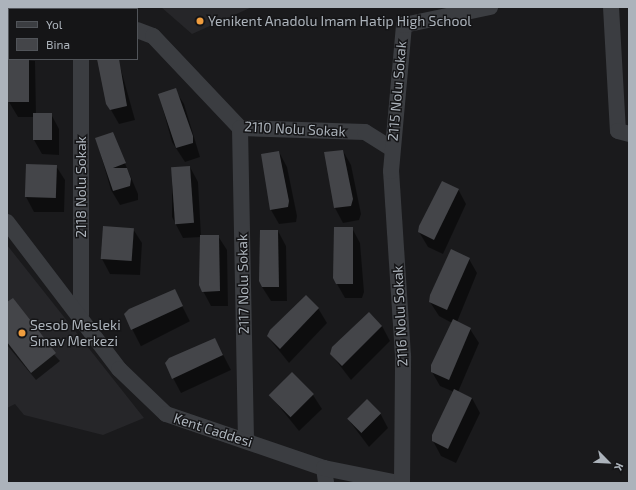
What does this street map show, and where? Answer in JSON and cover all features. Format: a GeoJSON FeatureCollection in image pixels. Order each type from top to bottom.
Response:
{"type":"FeatureCollection","features":[{"type":"Feature","properties":{"kind":"street","name":"2115 Nolu Sokak"},"geometry":{"type":"LineString","coordinates":[[392,149],[404,25],[490,7]]}},
{"type":"Feature","properties":{"kind":"street"},"geometry":{"type":"LineString","coordinates":[[611,7],[618,131],[629,134]]}},
{"type":"Feature","properties":{"kind":"street","name":"2110 Nolu Sokak"},"geometry":{"type":"LineString","coordinates":[[138,30],[153,36],[240,128],[365,132],[392,149]]}},
{"type":"Feature","properties":{"kind":"street","name":"2118 Nolu Sokak"},"geometry":{"type":"LineString","coordinates":[[81,60],[81,315]]}},
{"type":"Feature","properties":{"kind":"street","name":"2117 Nolu Sokak"},"geometry":{"type":"LineString","coordinates":[[240,128],[246,440]]}},
{"type":"Feature","properties":{"kind":"street","name":"2116 Nolu Sokak"},"geometry":{"type":"LineString","coordinates":[[392,149],[403,356],[402,483]]}},
{"type":"Feature","properties":{"kind":"street","name":"Kent Caddesi"},"geometry":{"type":"LineString","coordinates":[[7,222],[81,315],[119,369],[166,414],[246,440],[325,476],[398,483]]}},
{"type":"Feature","properties":{"kind":"shaded area","name":"Yenikent Anadolu Imam Hatip High School"},"geometry":{"type":"Polygon","coordinates":[[[161,7],[252,7],[192,34],[161,7]]]}},
{"type":"Feature","properties":{"kind":"shaded area"},"geometry":{"type":"Polygon","coordinates":[[[7,245],[144,418],[103,435],[24,415],[15,404],[7,408],[7,245]]]}},
{"type":"Feature","properties":{"kind":"building"},"geometry":{"type":"Polygon","coordinates":[[[7,59],[29,60],[29,102],[7,102],[7,59]]]}},
{"type":"Feature","properties":{"kind":"building"},"geometry":{"type":"Polygon","coordinates":[[[97,60],[119,60],[127,106],[110,110],[106,104],[97,60]]]}},
{"type":"Feature","properties":{"kind":"building"},"geometry":{"type":"Polygon","coordinates":[[[176,88],[193,136],[193,143],[176,148],[158,94],[176,88]]]}},
{"type":"Feature","properties":{"kind":"building"},"geometry":{"type":"Polygon","coordinates":[[[33,113],[52,113],[52,140],[33,140],[33,113]]]}},
{"type":"Feature","properties":{"kind":"building"},"geometry":{"type":"Polygon","coordinates":[[[113,132],[126,163],[113,168],[127,168],[131,179],[130,186],[113,191],[95,138],[113,132]]]}},
{"type":"Feature","properties":{"kind":"building"},"geometry":{"type":"Polygon","coordinates":[[[343,150],[353,199],[351,206],[334,208],[324,152],[343,150]]]}},
{"type":"Feature","properties":{"kind":"building"},"geometry":{"type":"Polygon","coordinates":[[[279,151],[289,201],[288,207],[270,210],[261,154],[279,151]]]}},
{"type":"Feature","properties":{"kind":"building"},"geometry":{"type":"Polygon","coordinates":[[[26,164],[57,165],[56,198],[25,197],[26,164]]]}},
{"type":"Feature","properties":{"kind":"building"},"geometry":{"type":"Polygon","coordinates":[[[190,166],[194,223],[175,224],[171,167],[190,166]]]}},
{"type":"Feature","properties":{"kind":"building"},"geometry":{"type":"Polygon","coordinates":[[[442,181],[459,189],[434,240],[418,232],[419,226],[442,181]]]}},
{"type":"Feature","properties":{"kind":"building"},"geometry":{"type":"Polygon","coordinates":[[[103,226],[134,228],[132,261],[101,259],[103,226]]]}},
{"type":"Feature","properties":{"kind":"building"},"geometry":{"type":"Polygon","coordinates":[[[334,227],[353,227],[353,284],[336,284],[333,278],[334,227]]]}},
{"type":"Feature","properties":{"kind":"building"},"geometry":{"type":"Polygon","coordinates":[[[260,230],[278,230],[279,287],[262,287],[259,281],[260,230]]]}},
{"type":"Feature","properties":{"kind":"building"},"geometry":{"type":"Polygon","coordinates":[[[200,235],[219,235],[220,291],[202,292],[199,285],[200,235]]]}},
{"type":"Feature","properties":{"kind":"building"},"geometry":{"type":"Polygon","coordinates":[[[451,249],[470,258],[447,310],[429,302],[430,295],[451,249]]]}},
{"type":"Feature","properties":{"kind":"building"},"geometry":{"type":"Polygon","coordinates":[[[175,289],[183,306],[131,330],[124,314],[129,309],[175,289]]]}},
{"type":"Feature","properties":{"kind":"building"},"geometry":{"type":"Polygon","coordinates":[[[306,295],[319,308],[280,349],[267,336],[270,330],[306,295]]]}},
{"type":"Feature","properties":{"kind":"building"},"geometry":{"type":"Polygon","coordinates":[[[13,298],[56,353],[31,373],[7,342],[7,302],[13,298]]]}},
{"type":"Feature","properties":{"kind":"building"},"geometry":{"type":"Polygon","coordinates":[[[369,312],[382,326],[342,366],[330,354],[332,347],[369,312]]]}},
{"type":"Feature","properties":{"kind":"building"},"geometry":{"type":"Polygon","coordinates":[[[453,319],[471,328],[449,380],[431,372],[431,365],[453,319]]]}},
{"type":"Feature","properties":{"kind":"building"},"geometry":{"type":"Polygon","coordinates":[[[215,338],[223,355],[172,379],[165,363],[169,358],[215,338]]]}},
{"type":"Feature","properties":{"kind":"building"},"geometry":{"type":"Polygon","coordinates":[[[292,372],[314,394],[291,417],[269,395],[292,372]]]}},
{"type":"Feature","properties":{"kind":"building"},"geometry":{"type":"Polygon","coordinates":[[[454,389],[472,398],[448,449],[432,441],[432,435],[454,389]]]}},
{"type":"Feature","properties":{"kind":"building"},"geometry":{"type":"Polygon","coordinates":[[[367,399],[381,413],[361,433],[347,419],[367,399]]]}},
{"type":"Feature","properties":{"kind":"place","name":"Yenikent Anadolu Imam Hatip High School"},"geometry":{"type":"Point","coordinates":[200,21]}},
{"type":"Feature","properties":{"kind":"place","name":"Sesob Mesleki Sınav Merkezi"},"geometry":{"type":"Point","coordinates":[22,333]}}]}
